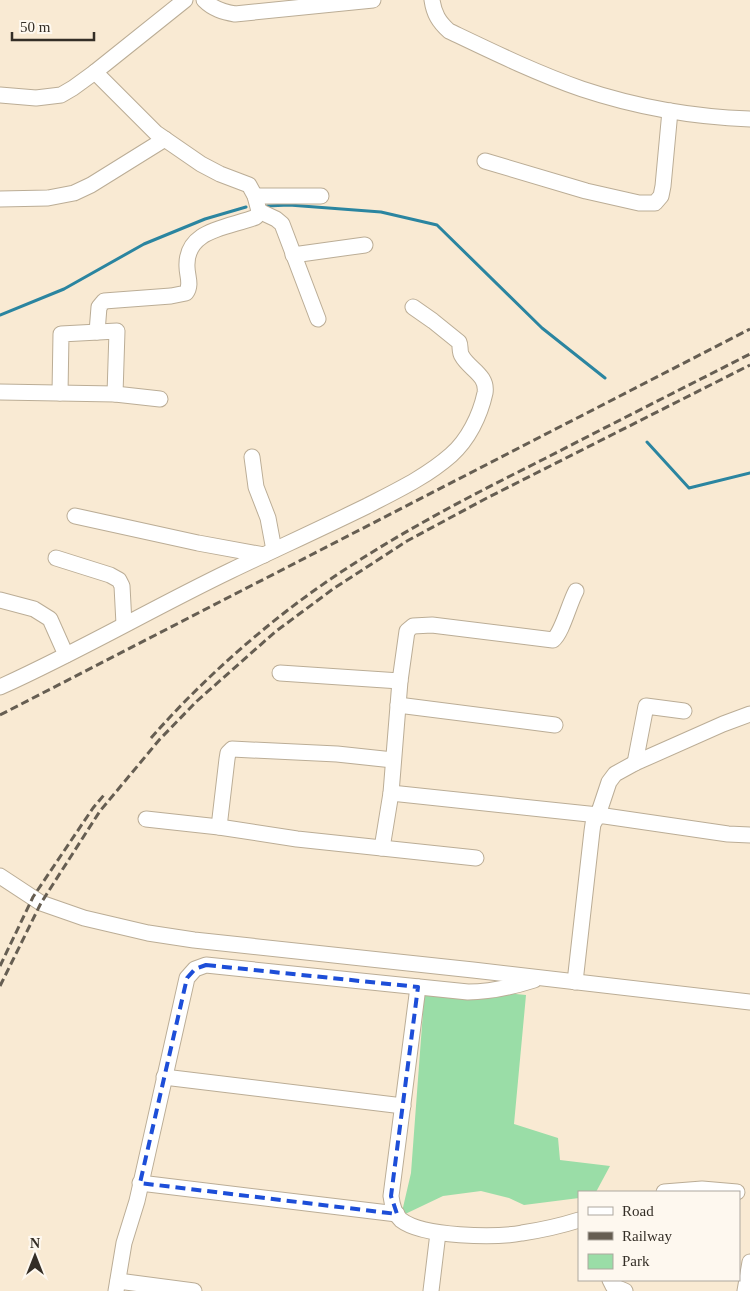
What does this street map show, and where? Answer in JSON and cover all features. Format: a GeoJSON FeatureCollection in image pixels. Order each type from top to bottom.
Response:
{"type":"FeatureCollection","features":[{"type":"Feature","properties":{"kind":"street"},"geometry":{"type":"LineString","coordinates":[[0,95],[36,98],[61,95],[95,72],[185,0]]}},
{"type":"Feature","properties":{"kind":"street"},"geometry":{"type":"LineString","coordinates":[[204,0],[222,12],[235,14],[373,0]]}},
{"type":"Feature","properties":{"kind":"street"},"geometry":{"type":"LineString","coordinates":[[432,0],[434,13],[450,31],[508,59],[584,89],[670,111],[750,119]]}},
{"type":"Feature","properties":{"kind":"street"},"geometry":{"type":"LineString","coordinates":[[95,72],[136,114],[165,139],[201,164],[249,186],[255,196],[259,211],[256,217],[210,232],[192,244],[187,257],[189,286],[186,293],[171,296],[104,301],[99,307],[97,332]]}},
{"type":"Feature","properties":{"kind":"street"},"geometry":{"type":"LineString","coordinates":[[485,161],[586,192],[639,203],[655,203],[661,196],[663,186],[670,111]]}},
{"type":"Feature","properties":{"kind":"street"},"geometry":{"type":"LineString","coordinates":[[0,198],[48,198],[74,193],[91,186],[165,139]]}},
{"type":"Feature","properties":{"kind":"street"},"geometry":{"type":"LineString","coordinates":[[255,196],[321,196]]}},
{"type":"Feature","properties":{"kind":"street"},"geometry":{"type":"LineString","coordinates":[[259,211],[282,224],[318,319]]}},
{"type":"Feature","properties":{"kind":"street"},"geometry":{"type":"LineString","coordinates":[[294,254],[365,245]]}},
{"type":"Feature","properties":{"kind":"street"},"geometry":{"type":"LineString","coordinates":[[0,687],[124,624],[335,522],[421,477],[453,454],[471,430],[484,395],[485,386],[483,379],[461,355],[459,342],[413,307]]}},
{"type":"Feature","properties":{"kind":"street"},"geometry":{"type":"LineString","coordinates":[[60,393],[61,334],[117,331],[115,394]]}},
{"type":"Feature","properties":{"kind":"street"},"geometry":{"type":"LineString","coordinates":[[0,392],[115,394],[160,399]]}},
{"type":"Feature","properties":{"kind":"street"},"geometry":{"type":"LineString","coordinates":[[252,457],[256,488],[268,518],[269,553]]}},
{"type":"Feature","properties":{"kind":"street"},"geometry":{"type":"LineString","coordinates":[[74,516],[198,543],[269,553]]}},
{"type":"Feature","properties":{"kind":"street"},"geometry":{"type":"LineString","coordinates":[[56,558],[110,575],[119,580],[122,586],[124,624]]}},
{"type":"Feature","properties":{"kind":"street"},"geometry":{"type":"LineString","coordinates":[[382,848],[391,794],[400,682],[407,631],[413,626],[432,625],[553,640],[558,636],[568,606],[576,591]]}},
{"type":"Feature","properties":{"kind":"street"},"geometry":{"type":"LineString","coordinates":[[0,600],[34,610],[50,619],[66,655]]}},
{"type":"Feature","properties":{"kind":"street"},"geometry":{"type":"LineString","coordinates":[[280,673],[400,682]]}},
{"type":"Feature","properties":{"kind":"street"},"geometry":{"type":"LineString","coordinates":[[398,705],[555,726]]}},
{"type":"Feature","properties":{"kind":"street"},"geometry":{"type":"LineString","coordinates":[[635,763],[646,706],[684,711]]}},
{"type":"Feature","properties":{"kind":"street"},"geometry":{"type":"LineString","coordinates":[[575,982],[593,824],[609,782],[615,774],[635,763],[750,714]]}},
{"type":"Feature","properties":{"kind":"street"},"geometry":{"type":"LineString","coordinates":[[219,827],[228,753],[232,749],[337,754],[394,760]]}},
{"type":"Feature","properties":{"kind":"street"},"geometry":{"type":"LineString","coordinates":[[391,794],[598,815],[750,836]]}},
{"type":"Feature","properties":{"kind":"street"},"geometry":{"type":"LineString","coordinates":[[146,819],[219,827],[297,839],[476,858]]}},
{"type":"Feature","properties":{"kind":"street"},"geometry":{"type":"LineString","coordinates":[[0,876],[41,902],[84,918],[148,933],[203,941],[750,1002]]}},
{"type":"Feature","properties":{"kind":"street"},"geometry":{"type":"LineString","coordinates":[[194,1291],[117,1286],[124,1243],[140,1183],[187,978],[195,969],[206,965],[468,992],[504,989],[540,978]]}},
{"type":"Feature","properties":{"kind":"street"},"geometry":{"type":"LineString","coordinates":[[418,987],[391,1196],[393,1209],[400,1220],[416,1228],[438,1233],[478,1235],[520,1234],[557,1227],[578,1220]]}},
{"type":"Feature","properties":{"kind":"street"},"geometry":{"type":"LineString","coordinates":[[164,1077],[403,1106]]}},
{"type":"Feature","properties":{"kind":"street"},"geometry":{"type":"LineString","coordinates":[[140,1183],[396,1214]]}},
{"type":"Feature","properties":{"kind":"street"},"geometry":{"type":"LineString","coordinates":[[677,1191],[702,1189],[726,1191]]}},
{"type":"Feature","properties":{"kind":"street"},"geometry":{"type":"LineString","coordinates":[[431,1291],[438,1233]]}},
{"type":"Feature","properties":{"kind":"street"},"geometry":{"type":"LineString","coordinates":[[745,1291],[750,1265]]}},
{"type":"Feature","properties":{"kind":"street"},"geometry":{"type":"LineString","coordinates":[[610,1281],[613,1286],[625,1291]]}},
{"type":"Feature","properties":{"kind":"highlighted area"},"geometry":{"type":"Polygon","coordinates":[[[206,965],[418,987],[391,1196],[397,1214],[140,1183],[187,978],[195,969],[206,965]]]}},
{"type":"Feature","properties":{"kind":"green space"},"geometry":{"type":"Polygon","coordinates":[[[425,985],[526,995],[514,1124],[558,1138],[560,1160],[610,1166],[597,1191],[578,1191],[578,1198],[524,1205],[509,1198],[481,1191],[443,1196],[401,1216],[411,1173],[425,985]]]}},
{"type":"Feature","properties":{"kind":"waterway"},"geometry":{"type":"LineString","coordinates":[[267,206],[289,205],[381,212],[437,225],[542,328],[605,378]]}},
{"type":"Feature","properties":{"kind":"waterway"},"geometry":{"type":"LineString","coordinates":[[0,315],[64,289],[144,244],[205,219],[246,207]]}},
{"type":"Feature","properties":{"kind":"waterway"},"geometry":{"type":"LineString","coordinates":[[647,442],[689,488],[750,473]]}},
{"type":"Feature","properties":{"kind":"railway"},"geometry":{"type":"LineString","coordinates":[[0,715],[750,329]]}},
{"type":"Feature","properties":{"kind":"railway"},"geometry":{"type":"LineString","coordinates":[[151,738],[193,693],[253,638],[301,600],[367,555],[472,496],[750,354]]}},
{"type":"Feature","properties":{"kind":"railway"},"geometry":{"type":"LineString","coordinates":[[0,986],[41,903],[100,811],[160,739],[197,701],[275,632],[333,589],[407,541],[485,499],[750,365]]}},
{"type":"Feature","properties":{"kind":"railway"},"geometry":{"type":"LineString","coordinates":[[0,966],[33,897],[93,808],[104,795]]}}]}
